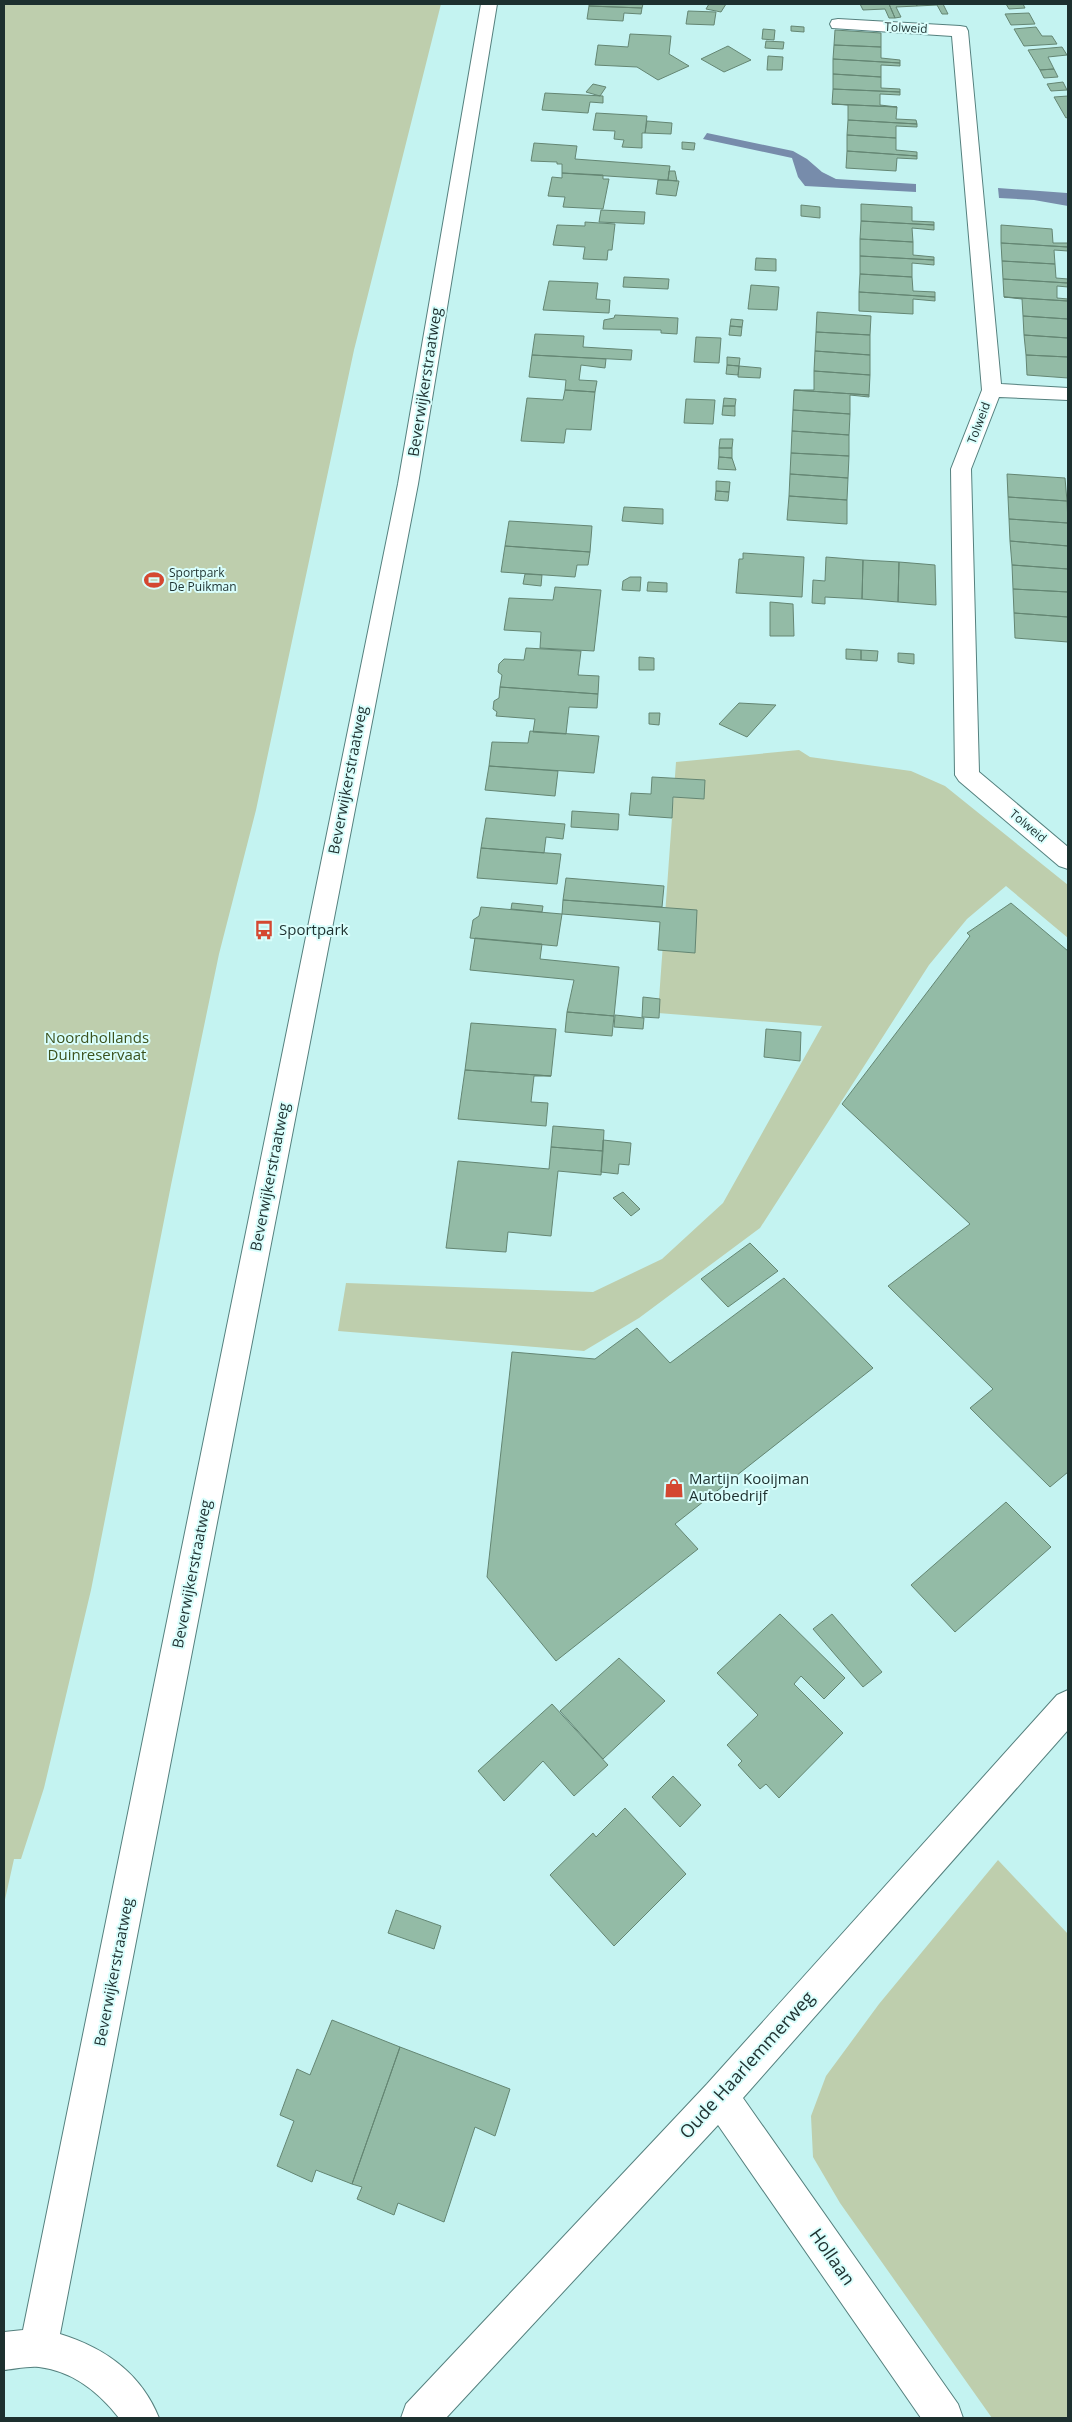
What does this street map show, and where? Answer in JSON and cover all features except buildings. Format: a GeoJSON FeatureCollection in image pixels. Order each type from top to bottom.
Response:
{"type":"FeatureCollection","features":[{"type":"Feature","properties":{"kind":"main road","name":"Beverwijkerstraatweg"},"geometry":{"type":"LineString","coordinates":[[21,2349],[408,484],[489,4]]}},
{"type":"Feature","properties":{"kind":"main road","name":"Tolweid"},"geometry":{"type":"LineString","coordinates":[[838,24],[960,31],[992,390],[961,469],[967,776],[1068,860]]}},
{"type":"Feature","properties":{"kind":"main road"},"geometry":{"type":"LineString","coordinates":[[992,390],[1068,394]]}},
{"type":"Feature","properties":{"kind":"main road","name":"Oude Haarlemmerweg"},"geometry":{"type":"LineString","coordinates":[[420,2418],[720,2097],[1068,1706]]}},
{"type":"Feature","properties":{"kind":"main road","name":"Hollaan"},"geometry":{"type":"LineString","coordinates":[[720,2097],[944,2418]]}},
{"type":"Feature","properties":{"kind":"main road"},"geometry":{"type":"LineString","coordinates":[[21,2349],[77,2358],[112,2380],[140,2418]]}},
{"type":"Feature","properties":{"kind":"green space","name":"Sportpark De Puikman"},"geometry":{"type":"Polygon","coordinates":[[[4,4],[441,4],[354,350],[256,810],[219,954],[91,1590],[44,1788],[21,1859],[14,1859],[4,1904],[4,4]]]}},
{"type":"Feature","properties":{"kind":"green space"},"geometry":{"type":"Polygon","coordinates":[[[799,750],[810,757],[911,771],[945,786],[1068,885],[1068,938],[1006,886],[967,919],[929,965],[760,1228],[639,1318],[584,1351],[338,1331],[346,1283],[593,1292],[662,1259],[723,1203],[822,1026],[658,1013],[676,762],[799,750]]]}},
{"type":"Feature","properties":{"kind":"green space"},"geometry":{"type":"Polygon","coordinates":[[[998,1860],[1068,1934],[1068,2418],[992,2418],[840,2203],[813,2157],[811,2116],[826,2076],[879,2004],[998,1860]]]}},
{"type":"Feature","properties":{"kind":"water"},"geometry":{"type":"Polygon","coordinates":[[[707,133],[793,151],[807,159],[822,172],[836,179],[916,184],[916,192],[805,186],[798,177],[792,158],[703,139],[707,133]]]}},
{"type":"Feature","properties":{"kind":"water"},"geometry":{"type":"Polygon","coordinates":[[[998,188],[1067,193],[1068,206],[1034,200],[999,198],[998,188]]]}},
{"type":"Feature","properties":{"kind":"place","name":"Sportpark De Puikman"},"geometry":{"type":"Point","coordinates":[154,580]}},
{"type":"Feature","properties":{"kind":"place","name":"Sportpark"},"geometry":{"type":"Point","coordinates":[264,930]}},
{"type":"Feature","properties":{"kind":"place","name":"Martijn Kooijman Autobedrijf"},"geometry":{"type":"Point","coordinates":[674,1488]}},
{"type":"Feature","properties":{"kind":"park label","name":"Noordhollands Duinreservaat"},"geometry":{"type":"Point","coordinates":[97,1046]}}]}
